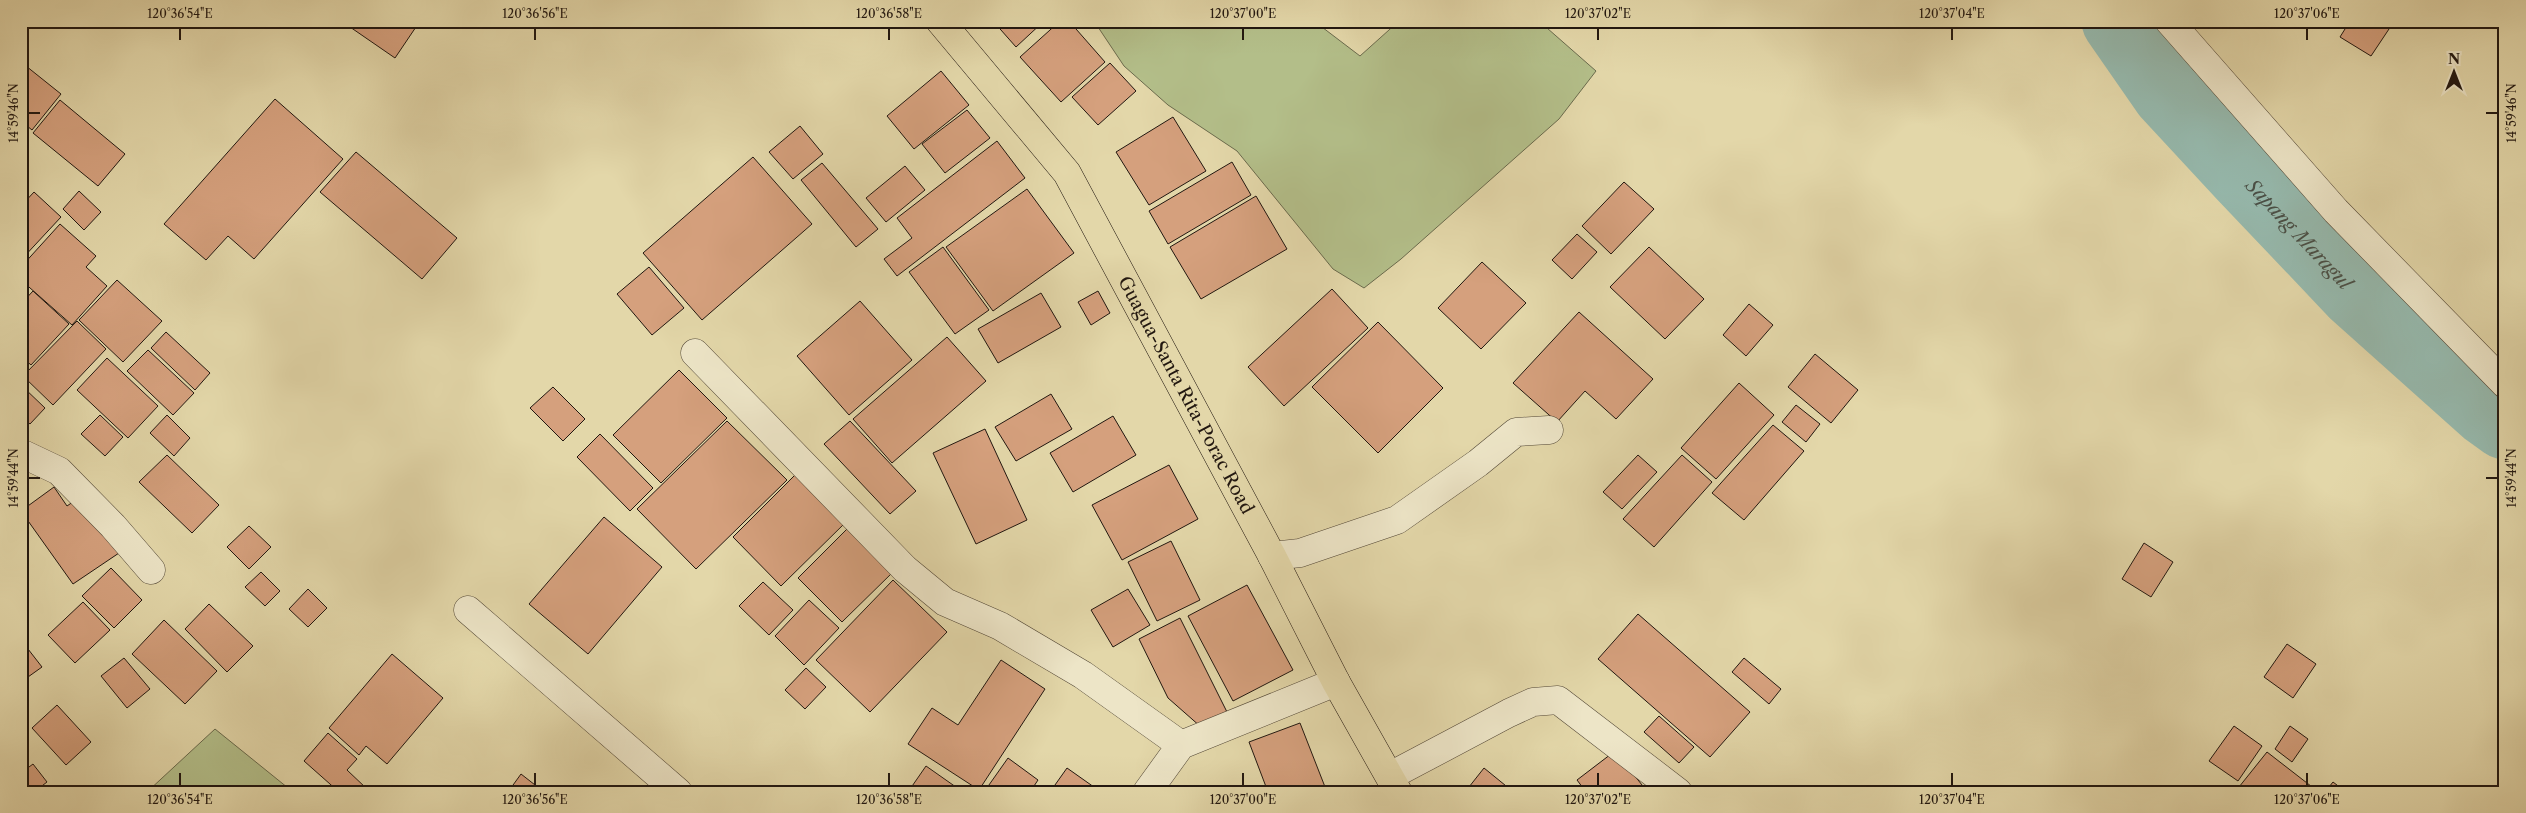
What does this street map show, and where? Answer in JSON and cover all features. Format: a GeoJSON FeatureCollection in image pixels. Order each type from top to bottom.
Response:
{"type":"FeatureCollection","features":[{"type":"Feature","properties":{"kind":"main road","name":"Guagua-Santa Rita-Porac Road"},"geometry":{"type":"LineString","coordinates":[[940,21],[1067,173],[1272,556],[1336,682],[1394,784]]}},
{"type":"Feature","properties":{"kind":"street"},"geometry":{"type":"LineString","coordinates":[[2169,21],[2336,211],[2505,384]]}},
{"type":"Feature","properties":{"kind":"street"},"geometry":{"type":"LineString","coordinates":[[695,353],[905,569],[945,602],[1000,626],[1083,675],[1181,745]]}},
{"type":"Feature","properties":{"kind":"street"},"geometry":{"type":"LineString","coordinates":[[1272,556],[1300,552],[1397,520],[1478,463],[1516,432],[1548,430]]}},
{"type":"Feature","properties":{"kind":"street"},"geometry":{"type":"LineString","coordinates":[[21,453],[59,470],[113,526],[151,570]]}},
{"type":"Feature","properties":{"kind":"street"},"geometry":{"type":"LineString","coordinates":[[468,610],[678,792]]}},
{"type":"Feature","properties":{"kind":"street"},"geometry":{"type":"LineString","coordinates":[[1147,792],[1181,745],[1336,682]]}},
{"type":"Feature","properties":{"kind":"street"},"geometry":{"type":"LineString","coordinates":[[1394,784],[1509,713],[1533,702],[1558,700],[1678,792]]}},
{"type":"Feature","properties":{"kind":"green space"},"geometry":{"type":"Polygon","coordinates":[[[1094,21],[1314,21],[1360,56],[1399,21],[1539,21],[1596,71],[1559,119],[1401,259],[1364,288],[1333,269],[1237,151],[1168,105],[1124,66],[1094,21]]]}},
{"type":"Feature","properties":{"kind":"green space"},"geometry":{"type":"Polygon","coordinates":[[[215,729],[293,792],[147,792],[215,729]]]}},
{"type":"Feature","properties":{"kind":"building"},"geometry":{"type":"Polygon","coordinates":[[[354,21],[420,21],[395,58],[350,27],[354,21]]]}},
{"type":"Feature","properties":{"kind":"building"},"geometry":{"type":"Polygon","coordinates":[[[993,21],[1044,21],[1016,47],[993,21]]]}},
{"type":"Feature","properties":{"kind":"building"},"geometry":{"type":"Polygon","coordinates":[[[1060,21],[1069,21],[1105,62],[1061,102],[1020,57],[1060,21]]]}},
{"type":"Feature","properties":{"kind":"building"},"geometry":{"type":"Polygon","coordinates":[[[2350,21],[2377,21],[2389,29],[2371,56],[2340,37],[2350,21]]]}},
{"type":"Feature","properties":{"kind":"building"},"geometry":{"type":"Polygon","coordinates":[[[21,62],[61,94],[32,130],[21,121],[21,62]]]}},
{"type":"Feature","properties":{"kind":"building"},"geometry":{"type":"Polygon","coordinates":[[[1110,63],[1136,91],[1098,125],[1072,97],[1110,63]]]}},
{"type":"Feature","properties":{"kind":"building"},"geometry":{"type":"Polygon","coordinates":[[[941,71],[969,105],[914,149],[887,116],[941,71]]]}},
{"type":"Feature","properties":{"kind":"building"},"geometry":{"type":"Polygon","coordinates":[[[275,99],[343,159],[254,259],[228,236],[206,260],[164,224],[275,99]]]}},
{"type":"Feature","properties":{"kind":"building"},"geometry":{"type":"Polygon","coordinates":[[[60,100],[125,154],[98,186],[33,133],[60,100]]]}},
{"type":"Feature","properties":{"kind":"building"},"geometry":{"type":"Polygon","coordinates":[[[967,110],[990,138],[945,173],[922,144],[967,110]]]}},
{"type":"Feature","properties":{"kind":"building"},"geometry":{"type":"Polygon","coordinates":[[[1173,117],[1206,171],[1149,205],[1116,152],[1173,117]]]}},
{"type":"Feature","properties":{"kind":"building"},"geometry":{"type":"Polygon","coordinates":[[[800,126],[823,154],[793,179],[769,152],[800,126]]]}},
{"type":"Feature","properties":{"kind":"building"},"geometry":{"type":"Polygon","coordinates":[[[997,141],[1025,178],[897,276],[884,259],[912,238],[897,218],[997,141]]]}},
{"type":"Feature","properties":{"kind":"building"},"geometry":{"type":"Polygon","coordinates":[[[356,152],[457,238],[422,279],[320,192],[356,152]]]}},
{"type":"Feature","properties":{"kind":"building"},"geometry":{"type":"Polygon","coordinates":[[[753,157],[812,224],[702,320],[643,253],[753,157]]]}},
{"type":"Feature","properties":{"kind":"building"},"geometry":{"type":"Polygon","coordinates":[[[1232,162],[1251,195],[1168,244],[1149,211],[1232,162]]]}},
{"type":"Feature","properties":{"kind":"building"},"geometry":{"type":"Polygon","coordinates":[[[822,163],[878,229],[856,247],[801,180],[822,163]]]}},
{"type":"Feature","properties":{"kind":"building"},"geometry":{"type":"Polygon","coordinates":[[[905,166],[925,190],[886,222],[866,198],[905,166]]]}},
{"type":"Feature","properties":{"kind":"building"},"geometry":{"type":"Polygon","coordinates":[[[1624,182],[1654,209],[1611,254],[1582,226],[1624,182]]]}},
{"type":"Feature","properties":{"kind":"building"},"geometry":{"type":"Polygon","coordinates":[[[1027,189],[1074,253],[993,311],[946,247],[1027,189]]]}},
{"type":"Feature","properties":{"kind":"building"},"geometry":{"type":"Polygon","coordinates":[[[79,191],[101,212],[84,230],[63,209],[79,191]]]}},
{"type":"Feature","properties":{"kind":"building"},"geometry":{"type":"Polygon","coordinates":[[[34,192],[61,217],[21,260],[21,206],[34,192]]]}},
{"type":"Feature","properties":{"kind":"building"},"geometry":{"type":"Polygon","coordinates":[[[1256,196],[1287,249],[1201,299],[1170,247],[1256,196]]]}},
{"type":"Feature","properties":{"kind":"building"},"geometry":{"type":"Polygon","coordinates":[[[60,224],[96,256],[86,267],[107,286],[72,325],[21,280],[21,267],[60,224]]]}},
{"type":"Feature","properties":{"kind":"building"},"geometry":{"type":"Polygon","coordinates":[[[1577,234],[1597,252],[1572,279],[1552,260],[1577,234]]]}},
{"type":"Feature","properties":{"kind":"building"},"geometry":{"type":"Polygon","coordinates":[[[943,247],[989,310],[955,334],[909,272],[943,247]]]}},
{"type":"Feature","properties":{"kind":"building"},"geometry":{"type":"Polygon","coordinates":[[[1649,247],[1704,299],[1665,339],[1610,287],[1649,247]]]}},
{"type":"Feature","properties":{"kind":"building"},"geometry":{"type":"Polygon","coordinates":[[[1482,262],[1526,303],[1481,349],[1438,308],[1482,262]]]}},
{"type":"Feature","properties":{"kind":"building"},"geometry":{"type":"Polygon","coordinates":[[[649,267],[684,308],[652,335],[617,294],[649,267]]]}},
{"type":"Feature","properties":{"kind":"building"},"geometry":{"type":"Polygon","coordinates":[[[117,280],[162,321],[123,362],[79,320],[117,280]]]}},
{"type":"Feature","properties":{"kind":"building"},"geometry":{"type":"Polygon","coordinates":[[[1332,289],[1368,328],[1284,406],[1248,367],[1332,289]]]}},
{"type":"Feature","properties":{"kind":"building"},"geometry":{"type":"Polygon","coordinates":[[[33,291],[69,324],[31,365],[21,356],[21,304],[33,291]]]}},
{"type":"Feature","properties":{"kind":"building"},"geometry":{"type":"Polygon","coordinates":[[[1098,291],[1110,313],[1091,325],[1078,302],[1098,291]]]}},
{"type":"Feature","properties":{"kind":"building"},"geometry":{"type":"Polygon","coordinates":[[[1041,293],[1061,327],[998,363],[978,329],[1041,293]]]}},
{"type":"Feature","properties":{"kind":"building"},"geometry":{"type":"Polygon","coordinates":[[[860,301],[912,360],[849,415],[797,356],[860,301]]]}},
{"type":"Feature","properties":{"kind":"building"},"geometry":{"type":"Polygon","coordinates":[[[1749,304],[1773,325],[1746,356],[1723,335],[1749,304]]]}},
{"type":"Feature","properties":{"kind":"building"},"geometry":{"type":"Polygon","coordinates":[[[1579,312],[1653,379],[1616,419],[1585,391],[1557,422],[1513,383],[1579,312]]]}},
{"type":"Feature","properties":{"kind":"building"},"geometry":{"type":"Polygon","coordinates":[[[77,321],[106,349],[53,405],[23,376],[77,321]]]}},
{"type":"Feature","properties":{"kind":"building"},"geometry":{"type":"Polygon","coordinates":[[[1378,322],[1443,388],[1378,453],[1312,387],[1378,322]]]}},
{"type":"Feature","properties":{"kind":"building"},"geometry":{"type":"Polygon","coordinates":[[[166,332],[210,373],[195,390],[151,348],[166,332]]]}},
{"type":"Feature","properties":{"kind":"building"},"geometry":{"type":"Polygon","coordinates":[[[947,337],[986,381],[892,463],[853,419],[947,337]]]}},
{"type":"Feature","properties":{"kind":"building"},"geometry":{"type":"Polygon","coordinates":[[[148,350],[194,393],[173,415],[127,371],[148,350]]]}},
{"type":"Feature","properties":{"kind":"building"},"geometry":{"type":"Polygon","coordinates":[[[1815,354],[1858,390],[1831,423],[1788,387],[1815,354]]]}},
{"type":"Feature","properties":{"kind":"building"},"geometry":{"type":"Polygon","coordinates":[[[107,358],[158,406],[128,438],[77,390],[107,358]]]}},
{"type":"Feature","properties":{"kind":"building"},"geometry":{"type":"Polygon","coordinates":[[[679,370],[727,418],[661,483],[613,435],[679,370]]]}},
{"type":"Feature","properties":{"kind":"building"},"geometry":{"type":"Polygon","coordinates":[[[1739,383],[1774,415],[1716,479],[1681,448],[1739,383]]]}},
{"type":"Feature","properties":{"kind":"building"},"geometry":{"type":"Polygon","coordinates":[[[22,386],[45,408],[30,424],[21,416],[22,386]]]}},
{"type":"Feature","properties":{"kind":"building"},"geometry":{"type":"Polygon","coordinates":[[[553,387],[585,419],[563,441],[530,408],[553,387]]]}},
{"type":"Feature","properties":{"kind":"building"},"geometry":{"type":"Polygon","coordinates":[[[1051,394],[1072,429],[1016,461],[995,427],[1051,394]]]}},
{"type":"Feature","properties":{"kind":"building"},"geometry":{"type":"Polygon","coordinates":[[[1796,405],[1820,424],[1806,442],[1782,422],[1796,405]]]}},
{"type":"Feature","properties":{"kind":"building"},"geometry":{"type":"Polygon","coordinates":[[[100,415],[123,437],[105,456],[81,434],[100,415]]]}},
{"type":"Feature","properties":{"kind":"building"},"geometry":{"type":"Polygon","coordinates":[[[167,415],[190,438],[174,456],[150,433],[167,415]]]}},
{"type":"Feature","properties":{"kind":"building"},"geometry":{"type":"Polygon","coordinates":[[[1113,416],[1136,455],[1073,492],[1050,453],[1113,416]]]}},
{"type":"Feature","properties":{"kind":"building"},"geometry":{"type":"Polygon","coordinates":[[[727,421],[787,480],[696,569],[637,509],[727,421]]]}},
{"type":"Feature","properties":{"kind":"building"},"geometry":{"type":"Polygon","coordinates":[[[850,421],[916,491],[890,514],[824,444],[850,421]]]}},
{"type":"Feature","properties":{"kind":"building"},"geometry":{"type":"Polygon","coordinates":[[[1773,425],[1804,451],[1744,520],[1712,493],[1773,425]]]}},
{"type":"Feature","properties":{"kind":"building"},"geometry":{"type":"Polygon","coordinates":[[[985,429],[1027,520],[976,544],[933,453],[985,429]]]}},
{"type":"Feature","properties":{"kind":"building"},"geometry":{"type":"Polygon","coordinates":[[[600,434],[653,488],[630,511],[577,457],[600,434]]]}},
{"type":"Feature","properties":{"kind":"building"},"geometry":{"type":"Polygon","coordinates":[[[167,455],[219,505],[192,533],[139,482],[167,455]]]}},
{"type":"Feature","properties":{"kind":"building"},"geometry":{"type":"Polygon","coordinates":[[[1638,455],[1657,472],[1622,509],[1603,492],[1638,455]]]}},
{"type":"Feature","properties":{"kind":"building"},"geometry":{"type":"Polygon","coordinates":[[[1682,455],[1712,482],[1654,547],[1623,519],[1682,455]]]}},
{"type":"Feature","properties":{"kind":"building"},"geometry":{"type":"Polygon","coordinates":[[[1169,465],[1198,519],[1122,560],[1092,505],[1169,465]]]}},
{"type":"Feature","properties":{"kind":"building"},"geometry":{"type":"Polygon","coordinates":[[[797,473],[846,522],[781,586],[733,537],[797,473]]]}},
{"type":"Feature","properties":{"kind":"building"},"geometry":{"type":"Polygon","coordinates":[[[54,487],[67,506],[80,497],[119,553],[73,584],[21,511],[54,487]]]}},
{"type":"Feature","properties":{"kind":"building"},"geometry":{"type":"Polygon","coordinates":[[[604,517],[662,567],[588,654],[529,604],[604,517]]]}},
{"type":"Feature","properties":{"kind":"building"},"geometry":{"type":"Polygon","coordinates":[[[249,526],[271,547],[249,569],[227,547],[249,526]]]}},
{"type":"Feature","properties":{"kind":"building"},"geometry":{"type":"Polygon","coordinates":[[[849,527],[893,572],[842,622],[798,578],[849,527]]]}},
{"type":"Feature","properties":{"kind":"building"},"geometry":{"type":"Polygon","coordinates":[[[1171,541],[1200,600],[1157,621],[1128,562],[1171,541]]]}},
{"type":"Feature","properties":{"kind":"building"},"geometry":{"type":"Polygon","coordinates":[[[2144,543],[2173,562],[2151,597],[2122,579],[2144,543]]]}},
{"type":"Feature","properties":{"kind":"building"},"geometry":{"type":"Polygon","coordinates":[[[111,568],[142,600],[114,628],[82,596],[111,568]]]}},
{"type":"Feature","properties":{"kind":"building"},"geometry":{"type":"Polygon","coordinates":[[[261,572],[280,591],[265,606],[245,587],[261,572]]]}},
{"type":"Feature","properties":{"kind":"building"},"geometry":{"type":"Polygon","coordinates":[[[893,580],[947,632],[870,712],[816,660],[893,580]]]}},
{"type":"Feature","properties":{"kind":"building"},"geometry":{"type":"Polygon","coordinates":[[[763,582],[793,610],[769,635],[739,606],[763,582]]]}},
{"type":"Feature","properties":{"kind":"building"},"geometry":{"type":"Polygon","coordinates":[[[1247,585],[1293,670],[1233,701],[1188,616],[1247,585]]]}},
{"type":"Feature","properties":{"kind":"building"},"geometry":{"type":"Polygon","coordinates":[[[308,589],[327,608],[308,627],[289,609],[308,589]]]}},
{"type":"Feature","properties":{"kind":"building"},"geometry":{"type":"Polygon","coordinates":[[[1128,589],[1150,625],[1113,647],[1091,610],[1128,589]]]}},
{"type":"Feature","properties":{"kind":"building"},"geometry":{"type":"Polygon","coordinates":[[[809,600],[839,628],[804,665],[775,636],[809,600]]]}},
{"type":"Feature","properties":{"kind":"building"},"geometry":{"type":"Polygon","coordinates":[[[83,602],[110,630],[75,663],[48,635],[83,602]]]}},
{"type":"Feature","properties":{"kind":"building"},"geometry":{"type":"Polygon","coordinates":[[[209,604],[253,646],[227,672],[185,629],[209,604]]]}},
{"type":"Feature","properties":{"kind":"building"},"geometry":{"type":"Polygon","coordinates":[[[1638,614],[1750,712],[1710,757],[1598,659],[1638,614]]]}},
{"type":"Feature","properties":{"kind":"building"},"geometry":{"type":"Polygon","coordinates":[[[1180,618],[1228,714],[1201,727],[1168,698],[1139,639],[1180,618]]]}},
{"type":"Feature","properties":{"kind":"building"},"geometry":{"type":"Polygon","coordinates":[[[164,620],[217,671],[185,704],[132,654],[164,620]]]}},
{"type":"Feature","properties":{"kind":"building"},"geometry":{"type":"Polygon","coordinates":[[[21,640],[42,667],[21,682],[21,640]]]}},
{"type":"Feature","properties":{"kind":"building"},"geometry":{"type":"Polygon","coordinates":[[[2287,644],[2316,664],[2293,698],[2264,677],[2287,644]]]}},
{"type":"Feature","properties":{"kind":"building"},"geometry":{"type":"Polygon","coordinates":[[[392,654],[443,698],[387,764],[366,746],[359,755],[329,728],[392,654]]]}},
{"type":"Feature","properties":{"kind":"building"},"geometry":{"type":"Polygon","coordinates":[[[124,658],[150,689],[127,708],[101,676],[124,658]]]}},
{"type":"Feature","properties":{"kind":"building"},"geometry":{"type":"Polygon","coordinates":[[[1744,658],[1781,689],[1769,704],[1732,672],[1744,658]]]}},
{"type":"Feature","properties":{"kind":"building"},"geometry":{"type":"Polygon","coordinates":[[[1001,660],[1045,689],[979,790],[908,744],[932,708],[958,725],[1001,660]]]}},
{"type":"Feature","properties":{"kind":"building"},"geometry":{"type":"Polygon","coordinates":[[[806,668],[826,687],[805,709],[785,690],[806,668]]]}},
{"type":"Feature","properties":{"kind":"building"},"geometry":{"type":"Polygon","coordinates":[[[57,705],[91,742],[66,765],[32,728],[57,705]]]}},
{"type":"Feature","properties":{"kind":"building"},"geometry":{"type":"Polygon","coordinates":[[[1659,716],[1694,747],[1679,763],[1644,732],[1659,716]]]}},
{"type":"Feature","properties":{"kind":"building"},"geometry":{"type":"Polygon","coordinates":[[[1300,723],[1327,792],[1268,792],[1249,742],[1300,723]]]}},
{"type":"Feature","properties":{"kind":"building"},"geometry":{"type":"Polygon","coordinates":[[[2234,726],[2262,746],[2238,781],[2209,761],[2234,726]]]}},
{"type":"Feature","properties":{"kind":"building"},"geometry":{"type":"Polygon","coordinates":[[[2290,726],[2308,739],[2292,762],[2275,749],[2290,726]]]}},
{"type":"Feature","properties":{"kind":"building"},"geometry":{"type":"Polygon","coordinates":[[[328,733],[357,759],[347,770],[366,788],[362,792],[339,792],[304,761],[328,733]]]}},
{"type":"Feature","properties":{"kind":"building"},"geometry":{"type":"Polygon","coordinates":[[[1615,751],[1646,790],[1586,792],[1577,780],[1615,751]]]}},
{"type":"Feature","properties":{"kind":"building"},"geometry":{"type":"Polygon","coordinates":[[[2267,752],[2316,790],[2315,792],[2235,792],[2267,752]]]}},
{"type":"Feature","properties":{"kind":"building"},"geometry":{"type":"Polygon","coordinates":[[[1008,758],[1038,780],[1030,792],[984,792],[1008,758]]]}},
{"type":"Feature","properties":{"kind":"building"},"geometry":{"type":"Polygon","coordinates":[[[33,764],[47,782],[34,792],[21,792],[21,773],[33,764]]]}},
{"type":"Feature","properties":{"kind":"building"},"geometry":{"type":"Polygon","coordinates":[[[926,766],[963,792],[908,792],[926,766]]]}},
{"type":"Feature","properties":{"kind":"building"},"geometry":{"type":"Polygon","coordinates":[[[1067,768],[1101,792],[1050,792],[1067,768]]]}},
{"type":"Feature","properties":{"kind":"building"},"geometry":{"type":"Polygon","coordinates":[[[1484,768],[1511,790],[1510,792],[1475,792],[1469,787],[1484,768]]]}},
{"type":"Feature","properties":{"kind":"building"},"geometry":{"type":"Polygon","coordinates":[[[521,774],[544,792],[508,792],[521,774]]]}},
{"type":"Feature","properties":{"kind":"building"},"geometry":{"type":"Polygon","coordinates":[[[2333,782],[2346,792],[2325,792],[2333,782]]]}},
{"type":"Feature","properties":{"kind":"waterway","name":"Sapang Maragul"},"geometry":{"type":"LineString","coordinates":[[2117,21],[2167,93],[2355,293],[2487,411],[2505,424]]}}]}
